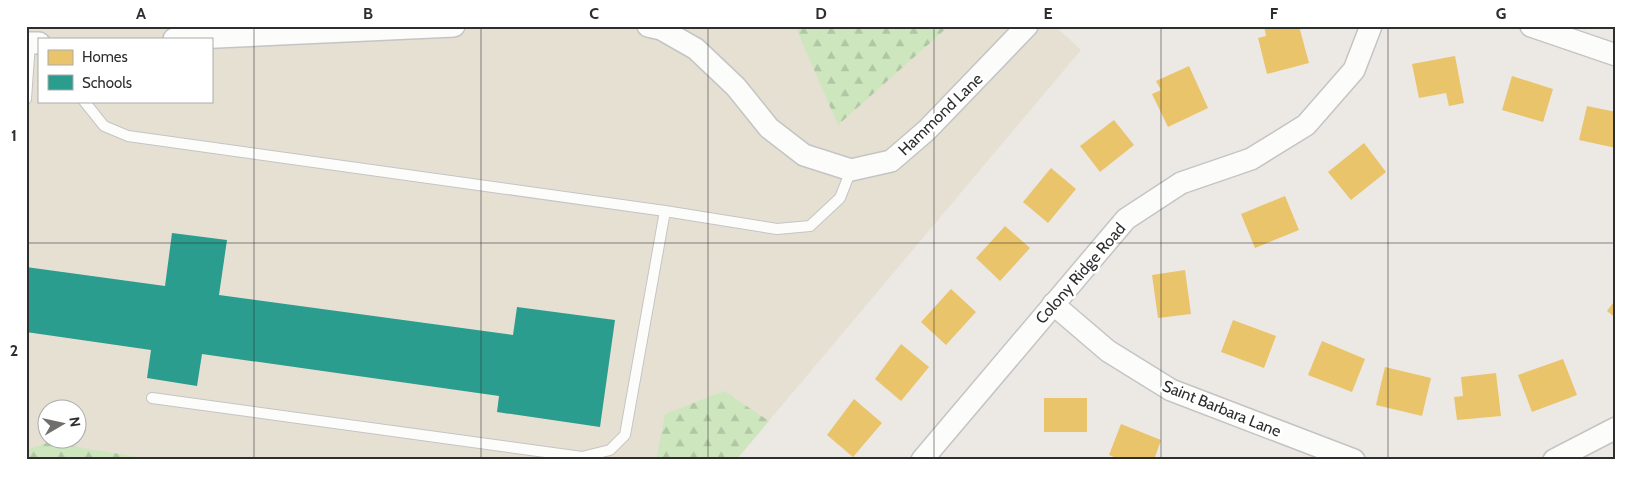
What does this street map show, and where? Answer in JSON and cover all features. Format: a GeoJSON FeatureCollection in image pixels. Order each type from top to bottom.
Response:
{"type":"FeatureCollection","features":[{"type":"Feature","properties":{"kind":"street"},"geometry":{"type":"LineString","coordinates":[[196,38],[454,26]]}},
{"type":"Feature","properties":{"kind":"street"},"geometry":{"type":"LineString","coordinates":[[648,26],[661,29],[696,49],[736,87],[769,128],[804,155],[851,170]]}},
{"type":"Feature","properties":{"kind":"street","name":"Hammond Lane"},"geometry":{"type":"LineString","coordinates":[[851,170],[891,161],[927,130],[1027,26]]}},
{"type":"Feature","properties":{"kind":"street","name":"Colony Ridge Road"},"geometry":{"type":"LineString","coordinates":[[922,460],[1126,219],[1181,183],[1251,159],[1306,124],[1354,70],[1371,26]]}},
{"type":"Feature","properties":{"kind":"street"},"geometry":{"type":"LineString","coordinates":[[1531,26],[1616,55]]}},
{"type":"Feature","properties":{"kind":"street","name":"Saint Barbara Lane"},"geometry":{"type":"LineString","coordinates":[[1053,304],[1108,351],[1171,390],[1354,460]]}},
{"type":"Feature","properties":{"kind":"street"},"geometry":{"type":"LineString","coordinates":[[1554,460],[1616,428]]}},
{"type":"Feature","properties":{"kind":"lane"},"geometry":{"type":"LineString","coordinates":[[26,99],[32,43]]}},
{"type":"Feature","properties":{"kind":"lane"},"geometry":{"type":"LineString","coordinates":[[85,102],[104,126],[128,136],[777,228],[810,226],[840,198],[851,170]]}},
{"type":"Feature","properties":{"kind":"lane"},"geometry":{"type":"LineString","coordinates":[[152,398],[582,457],[610,450],[625,435],[664,211]]}},
{"type":"Feature","properties":{"kind":"shaded area"},"geometry":{"type":"Polygon","coordinates":[[[26,26],[1055,26],[1081,50],[736,460],[26,460],[26,26]]]}},
{"type":"Feature","properties":{"kind":"green space"},"geometry":{"type":"Polygon","coordinates":[[[795,26],[949,26],[838,125],[795,26]]]}},
{"type":"Feature","properties":{"kind":"green space"},"geometry":{"type":"Polygon","coordinates":[[[724,391],[769,421],[736,460],[656,460],[665,414],[724,391]]]}},
{"type":"Feature","properties":{"kind":"green space"},"geometry":{"type":"Polygon","coordinates":[[[38,446],[38,448],[84,448],[155,460],[26,460],[26,450],[38,446]]]}},
{"type":"Feature","properties":{"kind":"building: Homes"},"geometry":{"type":"Polygon","coordinates":[[[1264,26],[1299,26],[1309,63],[1267,74],[1258,38],[1266,36],[1264,26]]]}},
{"type":"Feature","properties":{"kind":"building: Homes"},"geometry":{"type":"Polygon","coordinates":[[[1455,56],[1464,103],[1449,106],[1446,93],[1419,98],[1412,64],[1455,56]]]}},
{"type":"Feature","properties":{"kind":"building: Homes"},"geometry":{"type":"Polygon","coordinates":[[[1189,66],[1208,108],[1168,127],[1152,94],[1161,90],[1156,81],[1189,66]]]}},
{"type":"Feature","properties":{"kind":"building: Homes"},"geometry":{"type":"Polygon","coordinates":[[[1512,76],[1553,89],[1543,122],[1502,110],[1512,76]]]}},
{"type":"Feature","properties":{"kind":"building: Homes"},"geometry":{"type":"Polygon","coordinates":[[[1587,106],[1616,112],[1616,148],[1579,140],[1587,106]]]}},
{"type":"Feature","properties":{"kind":"building: Homes"},"geometry":{"type":"Polygon","coordinates":[[[1114,120],[1134,145],[1100,172],[1080,146],[1114,120]]]}},
{"type":"Feature","properties":{"kind":"building: Homes"},"geometry":{"type":"Polygon","coordinates":[[[1364,143],[1386,172],[1351,200],[1328,172],[1364,143]]]}},
{"type":"Feature","properties":{"kind":"building: Homes"},"geometry":{"type":"Polygon","coordinates":[[[1051,168],[1076,189],[1048,223],[1023,202],[1051,168]]]}},
{"type":"Feature","properties":{"kind":"building: Homes"},"geometry":{"type":"Polygon","coordinates":[[[1285,196],[1299,230],[1255,248],[1241,214],[1285,196]]]}},
{"type":"Feature","properties":{"kind":"building: Homes"},"geometry":{"type":"Polygon","coordinates":[[[1005,226],[1030,248],[1000,281],[976,258],[1005,226]]]}},
{"type":"Feature","properties":{"kind":"building: Homes"},"geometry":{"type":"Polygon","coordinates":[[[1185,270],[1191,314],[1158,318],[1152,275],[1185,270]]]}},
{"type":"Feature","properties":{"kind":"building: Homes"},"geometry":{"type":"Polygon","coordinates":[[[951,289],[976,312],[946,345],[921,322],[951,289]]]}},
{"type":"Feature","properties":{"kind":"building: Homes"},"geometry":{"type":"Polygon","coordinates":[[[1616,299],[1616,318],[1607,311],[1616,299]]]}},
{"type":"Feature","properties":{"kind":"building: Homes"},"geometry":{"type":"Polygon","coordinates":[[[1233,320],[1276,336],[1264,368],[1221,352],[1233,320]]]}},
{"type":"Feature","properties":{"kind":"building: Homes"},"geometry":{"type":"Polygon","coordinates":[[[1322,341],[1365,359],[1352,392],[1308,375],[1322,341]]]}},
{"type":"Feature","properties":{"kind":"building: Homes"},"geometry":{"type":"Polygon","coordinates":[[[901,344],[929,367],[901,401],[875,379],[901,344]]]}},
{"type":"Feature","properties":{"kind":"building: Homes"},"geometry":{"type":"Polygon","coordinates":[[[1563,359],[1577,395],[1532,412],[1518,375],[1563,359]]]}},
{"type":"Feature","properties":{"kind":"building: Homes"},"geometry":{"type":"Polygon","coordinates":[[[1385,367],[1431,378],[1422,416],[1376,405],[1385,367]]]}},
{"type":"Feature","properties":{"kind":"building: Homes"},"geometry":{"type":"Polygon","coordinates":[[[1496,373],[1501,416],[1457,420],[1454,397],[1463,396],[1461,377],[1496,373]]]}},
{"type":"Feature","properties":{"kind":"building: Homes"},"geometry":{"type":"Polygon","coordinates":[[[1044,398],[1087,398],[1087,432],[1044,432],[1044,398]]]}},
{"type":"Feature","properties":{"kind":"building: Homes"},"geometry":{"type":"Polygon","coordinates":[[[854,399],[882,423],[853,457],[827,435],[854,399]]]}},
{"type":"Feature","properties":{"kind":"building: Homes"},"geometry":{"type":"Polygon","coordinates":[[[1121,424],[1161,440],[1154,460],[1121,460],[1109,455],[1121,424]]]}},
{"type":"Feature","properties":{"kind":"building: Schools"},"geometry":{"type":"Polygon","coordinates":[[[172,233],[227,240],[219,295],[513,335],[517,307],[615,320],[600,427],[497,412],[499,396],[202,354],[197,386],[147,378],[151,350],[26,332],[26,267],[165,286],[172,233]]]}}]}
